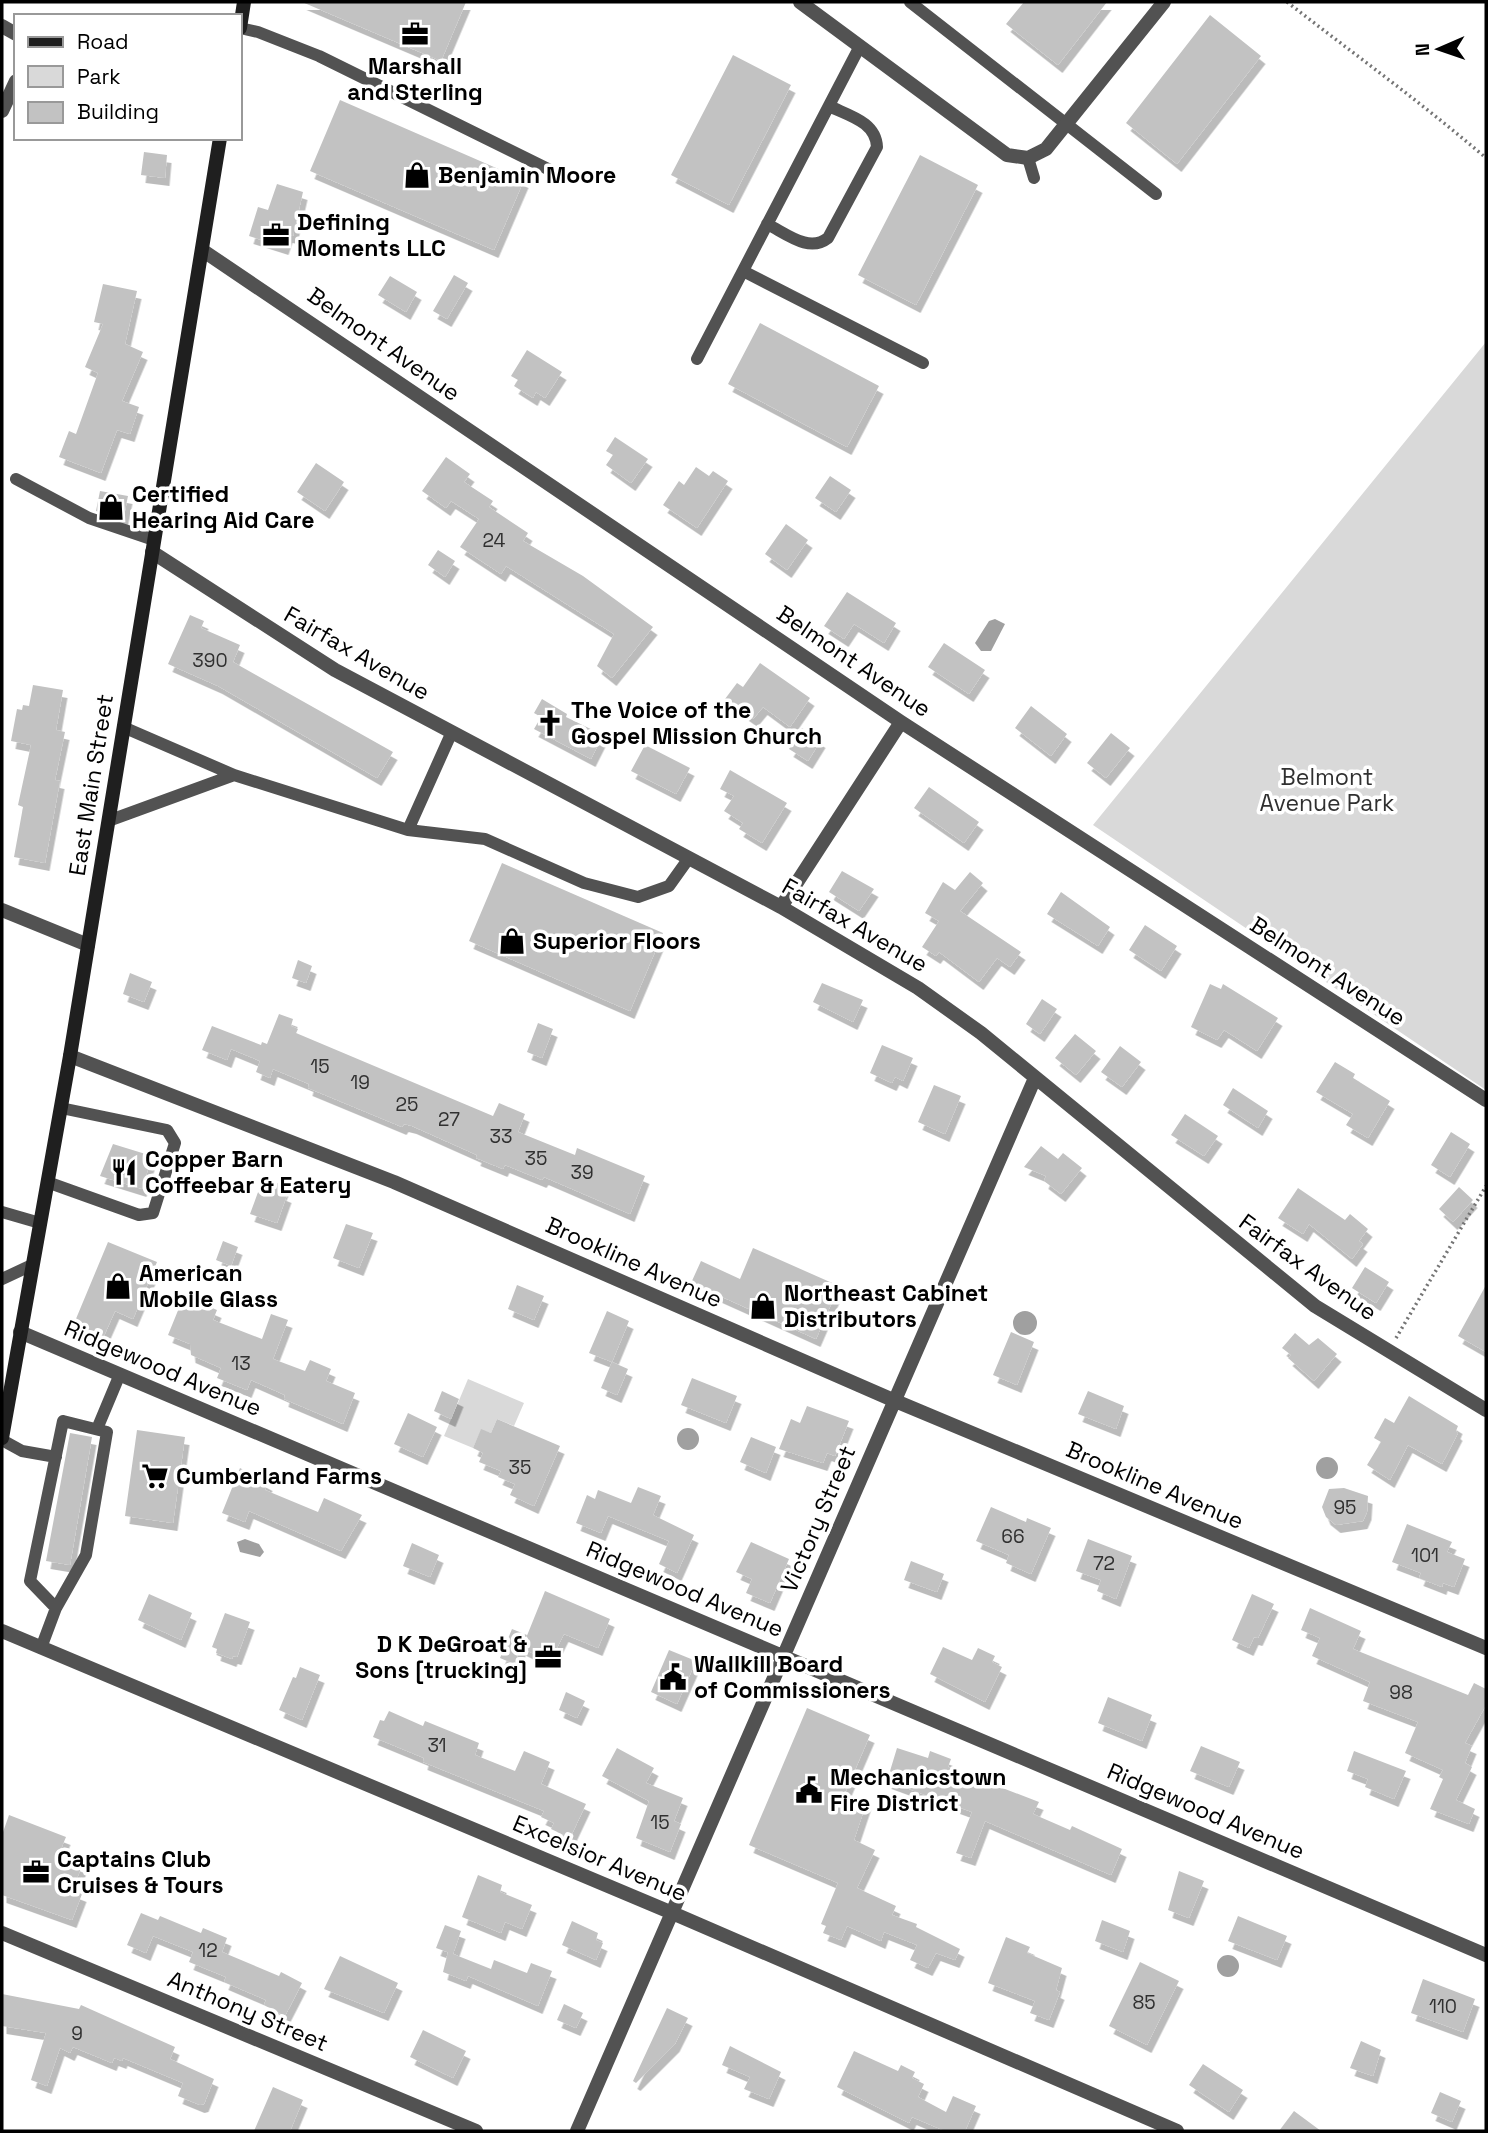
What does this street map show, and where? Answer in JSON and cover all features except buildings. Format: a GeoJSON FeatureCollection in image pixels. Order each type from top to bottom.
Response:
{"type":"FeatureCollection","features":[{"type":"Feature","properties":{"kind":"main road","name":"East Main Street"},"geometry":{"type":"LineString","coordinates":[[2,1439],[70,1056],[202,250],[217,140]]}},
{"type":"Feature","properties":{"kind":"street"},"geometry":{"type":"LineString","coordinates":[[800,2],[1007,155],[1028,158],[1046,149],[1164,2]]}},
{"type":"Feature","properties":{"kind":"street"},"geometry":{"type":"LineString","coordinates":[[2,111],[14,85]]}},
{"type":"Feature","properties":{"kind":"street","name":"Belmont Avenue"},"geometry":{"type":"LineString","coordinates":[[202,250],[901,722],[1486,1100]]}},
{"type":"Feature","properties":{"kind":"street","name":"Fairfax Avenue"},"geometry":{"type":"LineString","coordinates":[[153,546],[335,670],[781,907],[918,988],[981,1033],[1315,1306],[1486,1410]]}},
{"type":"Feature","properties":{"kind":"street"},"geometry":{"type":"LineString","coordinates":[[781,907],[901,722]]}},
{"type":"Feature","properties":{"kind":"street"},"geometry":{"type":"LineString","coordinates":[[2,910],[88,945]]}},
{"type":"Feature","properties":{"kind":"street","name":"Brookline Avenue"},"geometry":{"type":"LineString","coordinates":[[70,1056],[394,1182],[893,1400],[1486,1648]]}},
{"type":"Feature","properties":{"kind":"street","name":"Victory Street"},"geometry":{"type":"LineString","coordinates":[[577,2131],[1035,1078]]}},
{"type":"Feature","properties":{"kind":"street","name":"Ridgewood Avenue"},"geometry":{"type":"LineString","coordinates":[[19,1332],[1486,1955]]}},
{"type":"Feature","properties":{"kind":"street","name":"Excelsior Avenue"},"geometry":{"type":"LineString","coordinates":[[2,1631],[670,1912],[1177,2131]]}},
{"type":"Feature","properties":{"kind":"street","name":"Anthony Street"},"geometry":{"type":"LineString","coordinates":[[2,1933],[476,2131]]}},
{"type":"Feature","properties":{"kind":"lane"},"geometry":{"type":"LineString","coordinates":[[910,2],[1156,194]]}},
{"type":"Feature","properties":{"kind":"lane"},"geometry":{"type":"LineString","coordinates":[[242,28],[258,32],[318,56],[556,173]]}},
{"type":"Feature","properties":{"kind":"lane"},"geometry":{"type":"LineString","coordinates":[[697,359],[860,46]]}},
{"type":"Feature","properties":{"kind":"lane"},"geometry":{"type":"LineString","coordinates":[[767,224],[809,245],[820,244],[828,238],[877,147],[877,135],[872,127],[829,106]]}},
{"type":"Feature","properties":{"kind":"lane"},"geometry":{"type":"LineString","coordinates":[[1028,158],[1034,178]]}},
{"type":"Feature","properties":{"kind":"lane"},"geometry":{"type":"LineString","coordinates":[[743,271],[923,363]]}},
{"type":"Feature","properties":{"kind":"lane"},"geometry":{"type":"LineString","coordinates":[[16,479],[89,518],[153,546]]}},
{"type":"Feature","properties":{"kind":"lane"},"geometry":{"type":"LineString","coordinates":[[122,727],[234,775],[408,830],[485,839],[584,883],[638,897],[669,886],[689,859]]}},
{"type":"Feature","properties":{"kind":"lane"},"geometry":{"type":"LineString","coordinates":[[408,830],[451,733]]}},
{"type":"Feature","properties":{"kind":"lane"},"geometry":{"type":"LineString","coordinates":[[108,821],[234,775]]}},
{"type":"Feature","properties":{"kind":"lane"},"geometry":{"type":"LineString","coordinates":[[47,1182],[139,1216],[153,1213],[175,1143],[167,1130],[61,1108]]}},
{"type":"Feature","properties":{"kind":"lane"},"geometry":{"type":"LineString","coordinates":[[2,1212],[40,1223]]}},
{"type":"Feature","properties":{"kind":"lane"},"geometry":{"type":"LineString","coordinates":[[2,1279],[32,1265]]}},
{"type":"Feature","properties":{"kind":"lane"},"geometry":{"type":"LineString","coordinates":[[97,1429],[120,1374]]}},
{"type":"Feature","properties":{"kind":"lane"},"geometry":{"type":"LineString","coordinates":[[41,1648],[56,1608],[86,1555],[107,1432],[63,1421],[30,1581],[56,1608]]}},
{"type":"Feature","properties":{"kind":"lane"},"geometry":{"type":"LineString","coordinates":[[2,1439],[22,1451],[56,1457]]}},
{"type":"Feature","properties":{"kind":"path"},"geometry":{"type":"LineString","coordinates":[[1287,2],[1376,73],[1442,118],[1486,158]]}},
{"type":"Feature","properties":{"kind":"path"},"geometry":{"type":"LineString","coordinates":[[1388,1352],[1486,1186]]}},
{"type":"Feature","properties":{"kind":"green space","name":"Belmont Avenue Park"},"geometry":{"type":"Polygon","coordinates":[[[1486,342],[1486,1090],[1093,825],[1486,342]]]}},
{"type":"Feature","properties":{"kind":"green space"},"geometry":{"type":"Polygon","coordinates":[[[468,1379],[524,1403],[514,1426],[497,1419],[491,1433],[481,1430],[473,1448],[444,1436],[468,1379]]]}},
{"type":"Feature","properties":{"kind":"shaded area"},"geometry":{"type":"Polygon","coordinates":[[[995,619],[1005,624],[991,651],[981,651],[975,643],[989,621],[995,619]]]}},
{"type":"Feature","properties":{"kind":"shaded area"},"geometry":{"type":"Polygon","coordinates":[[[1025,1311],[1034,1314],[1037,1323],[1034,1332],[1025,1335],[1016,1332],[1013,1323],[1016,1314],[1025,1311]]]}},
{"type":"Feature","properties":{"kind":"shaded area"},"geometry":{"type":"Polygon","coordinates":[[[688,1428],[696,1431],[699,1439],[696,1447],[688,1450],[680,1447],[677,1439],[680,1431],[688,1428]]]}},
{"type":"Feature","properties":{"kind":"shaded area"},"geometry":{"type":"Polygon","coordinates":[[[1327,1457],[1335,1460],[1338,1468],[1335,1476],[1327,1479],[1319,1476],[1316,1468],[1319,1460],[1327,1457]]]}},
{"type":"Feature","properties":{"kind":"shaded area"},"geometry":{"type":"Polygon","coordinates":[[[245,1539],[259,1544],[264,1552],[260,1557],[240,1552],[237,1542],[245,1539]]]}},
{"type":"Feature","properties":{"kind":"shaded area"},"geometry":{"type":"Polygon","coordinates":[[[1228,1955],[1236,1958],[1239,1966],[1236,1974],[1228,1977],[1220,1974],[1217,1966],[1220,1958],[1228,1955]]]}},
{"type":"Feature","properties":{"kind":"place","name":"Marshall and Sterling"},"geometry":{"type":"Point","coordinates":[415,34]}},
{"type":"Feature","properties":{"kind":"place","name":"Benjamin Moore"},"geometry":{"type":"Point","coordinates":[417,175]}},
{"type":"Feature","properties":{"kind":"place","name":"Defining Moments LLC"},"geometry":{"type":"Point","coordinates":[276,235]}},
{"type":"Feature","properties":{"kind":"place","name":"Certified Hearing Aid Care"},"geometry":{"type":"Point","coordinates":[111,507]}},
{"type":"Feature","properties":{"kind":"place","name":"The Voice of the Gospel Mission Church"},"geometry":{"type":"Point","coordinates":[550,723]}},
{"type":"Feature","properties":{"kind":"place","name":"Superior Floors"},"geometry":{"type":"Point","coordinates":[512,941]}},
{"type":"Feature","properties":{"kind":"place","name":"Copper Barn Coffeebar & Eatery"},"geometry":{"type":"Point","coordinates":[124,1172]}},
{"type":"Feature","properties":{"kind":"place","name":"American Mobile Glass"},"geometry":{"type":"Point","coordinates":[118,1286]}},
{"type":"Feature","properties":{"kind":"place","name":"Northeast Cabinet Distributors"},"geometry":{"type":"Point","coordinates":[763,1306]}},
{"type":"Feature","properties":{"kind":"place","name":"Cumberland Farms"},"geometry":{"type":"Point","coordinates":[155,1476]}},
{"type":"Feature","properties":{"kind":"place","name":"D K DeGroat & Sons [trucking]"},"geometry":{"type":"Point","coordinates":[548,1657]}},
{"type":"Feature","properties":{"kind":"place","name":"Wallkill Board of Commissioners"},"geometry":{"type":"Point","coordinates":[673,1677]}},
{"type":"Feature","properties":{"kind":"place","name":"Mechanicstown Fire District"},"geometry":{"type":"Point","coordinates":[809,1790]}},
{"type":"Feature","properties":{"kind":"place","name":"Captains Club Cruises & Tours"},"geometry":{"type":"Point","coordinates":[36,1872]}}]}
